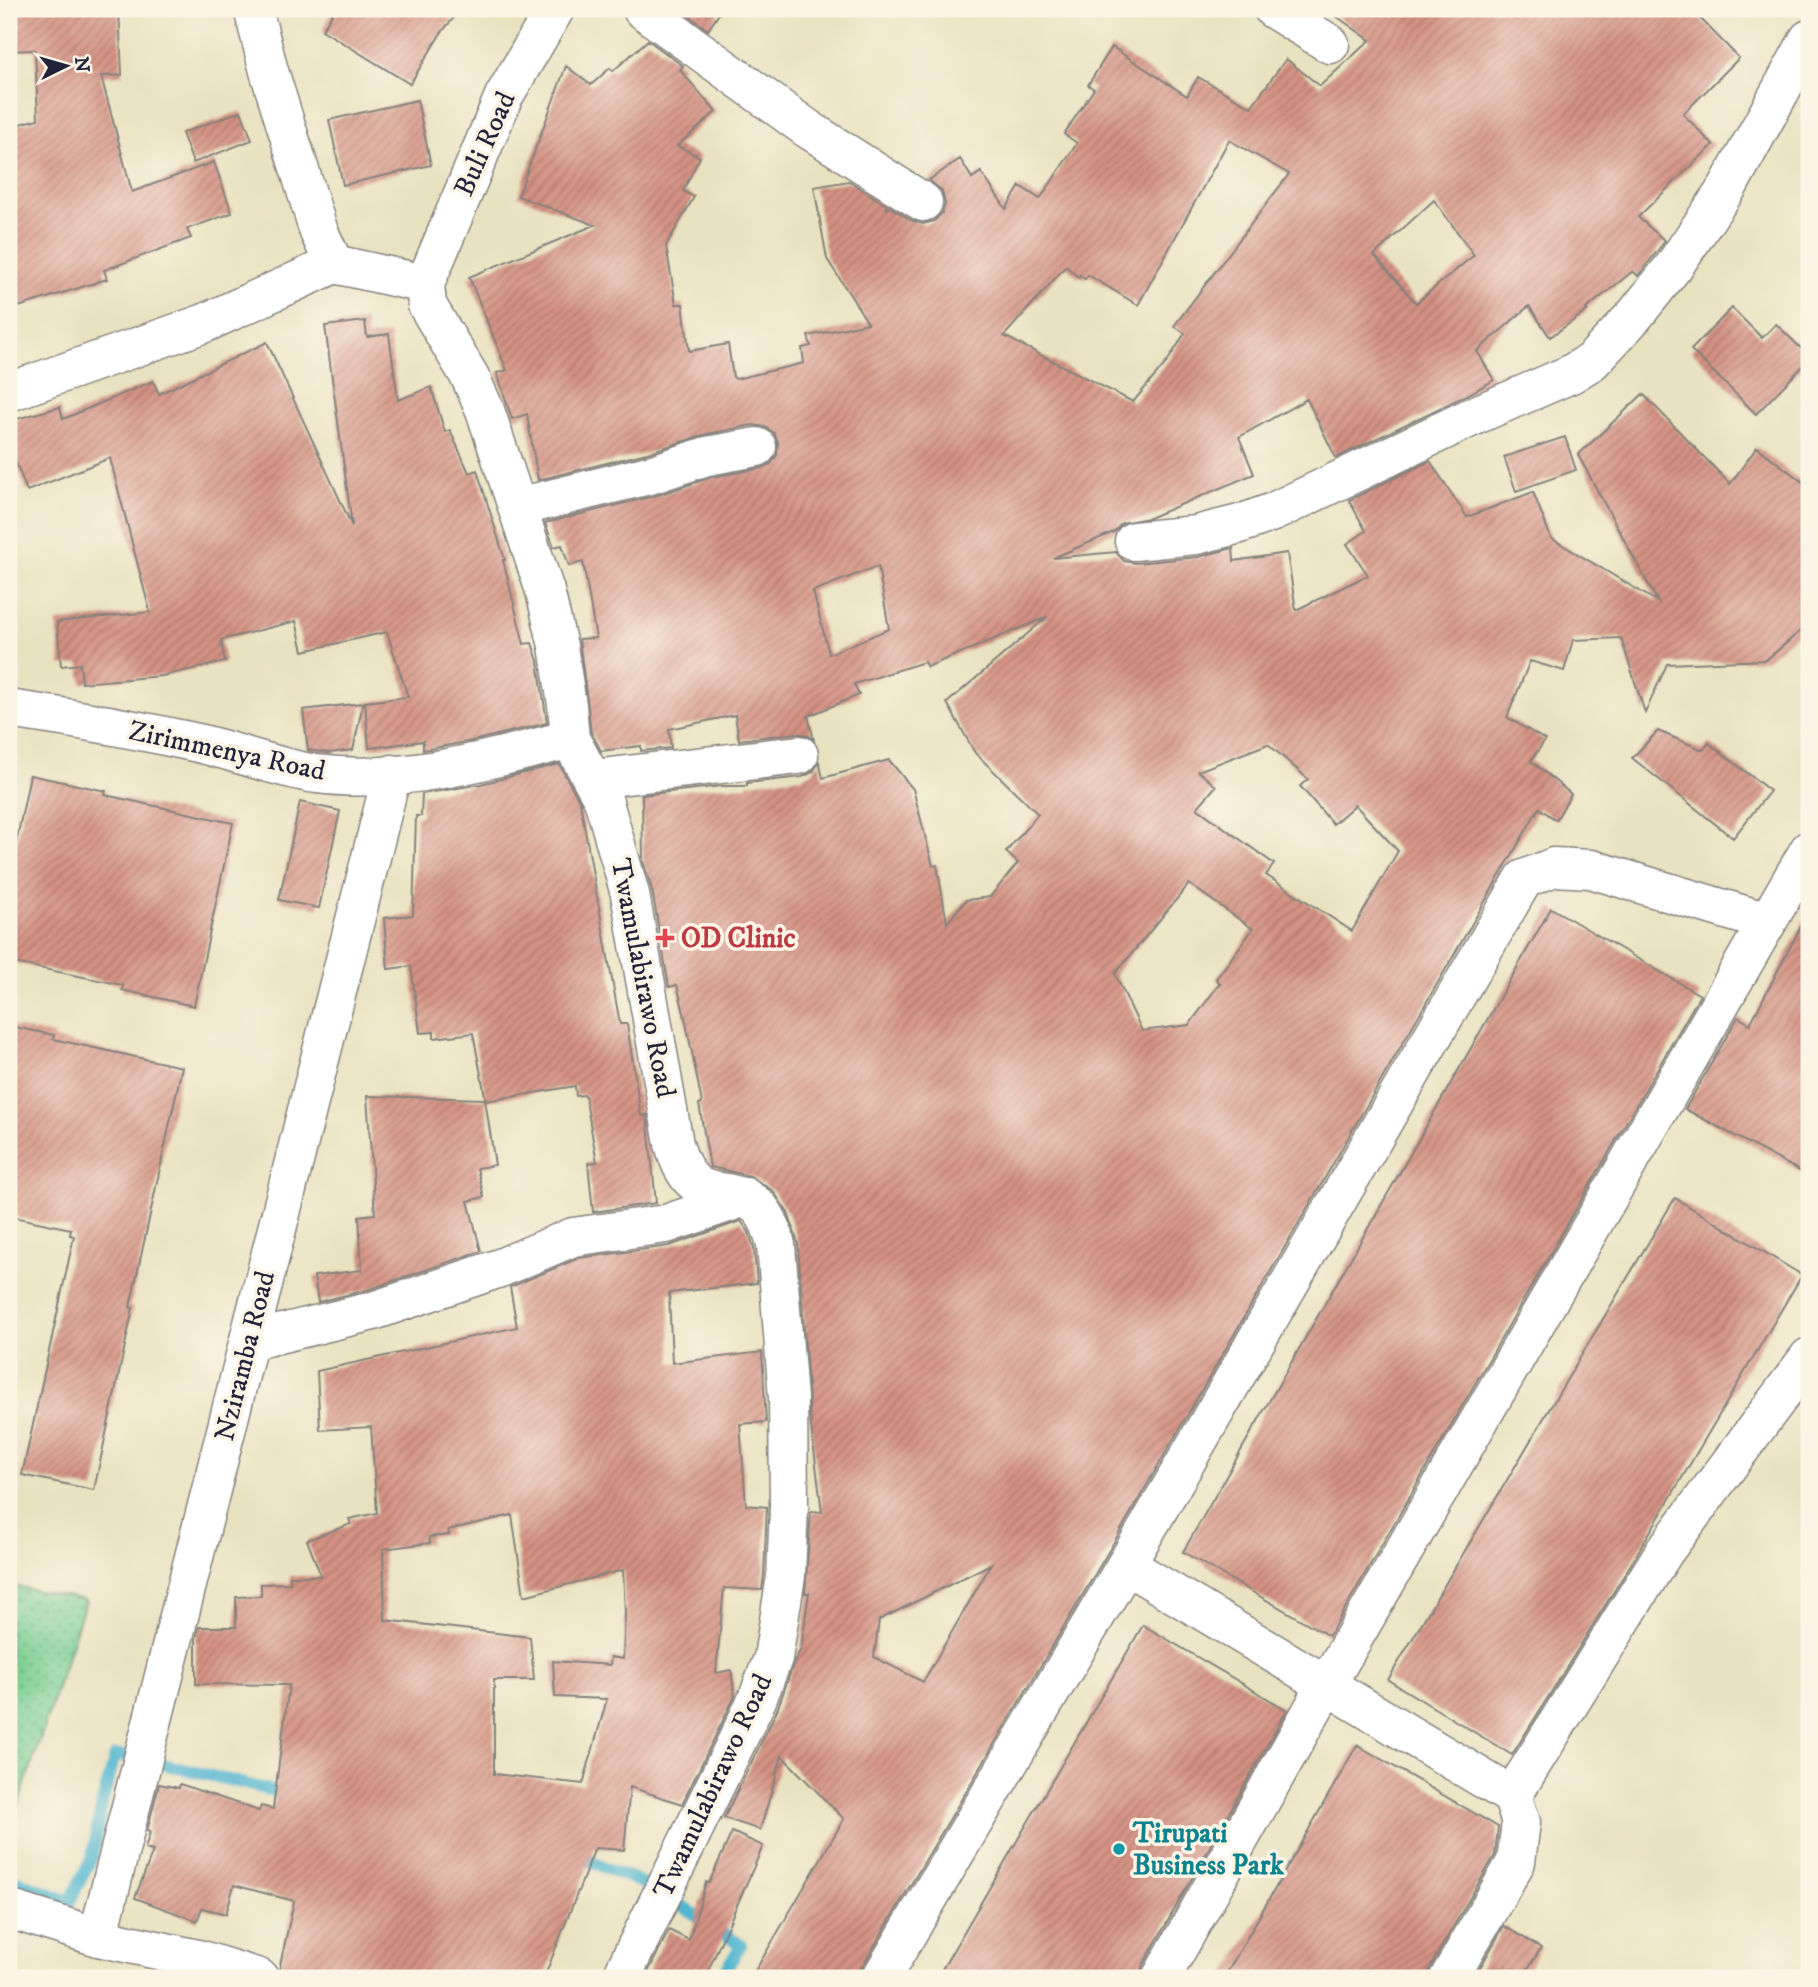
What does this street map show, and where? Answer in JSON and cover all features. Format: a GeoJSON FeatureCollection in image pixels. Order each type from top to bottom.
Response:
{"type":"FeatureCollection","features":[{"type":"Feature","properties":{"kind":"street"},"geometry":{"type":"LineString","coordinates":[[253,9],[269,71],[319,232],[334,264]]}},
{"type":"Feature","properties":{"kind":"street","name":"Buli Road"},"geometry":{"type":"LineString","coordinates":[[425,284],[504,96],[555,9]]}},
{"type":"Feature","properties":{"kind":"street"},"geometry":{"type":"LineString","coordinates":[[642,9],[808,129],[923,201]]}},
{"type":"Feature","properties":{"kind":"street"},"geometry":{"type":"LineString","coordinates":[[1273,9],[1329,44]]}},
{"type":"Feature","properties":{"kind":"street"},"geometry":{"type":"LineString","coordinates":[[1134,541],[1196,535],[1273,512],[1476,415],[1571,374],[1592,361],[1635,315],[1674,266],[1727,188],[1809,39]]}},
{"type":"Feature","properties":{"kind":"street"},"geometry":{"type":"LineString","coordinates":[[9,392],[205,323],[334,264],[425,284]]}},
{"type":"Feature","properties":{"kind":"street","name":"Twamulabirawo Road"},"geometry":{"type":"LineString","coordinates":[[425,284],[427,305],[485,410],[545,591],[556,635],[570,739],[593,779],[610,819],[630,894],[674,1144],[680,1164],[695,1184],[745,1197],[759,1207],[770,1220],[776,1245],[788,1398],[789,1507],[786,1576],[772,1658],[757,1700],[621,1978]]}},
{"type":"Feature","properties":{"kind":"street"},"geometry":{"type":"LineString","coordinates":[[518,507],[653,474],[707,456],[757,447]]}},
{"type":"Feature","properties":{"kind":"street","name":"Zirimmenya Road"},"geometry":{"type":"LineString","coordinates":[[9,709],[200,743],[315,774],[392,774],[470,763],[570,739]]}},
{"type":"Feature","properties":{"kind":"street"},"geometry":{"type":"LineString","coordinates":[[593,779],[799,755]]}},
{"type":"Feature","properties":{"kind":"street","name":"Nziramba Road"},"geometry":{"type":"LineString","coordinates":[[98,1937],[392,774]]}},
{"type":"Feature","properties":{"kind":"street"},"geometry":{"type":"LineString","coordinates":[[1161,1978],[1327,1684],[1809,849]]}},
{"type":"Feature","properties":{"kind":"street"},"geometry":{"type":"LineString","coordinates":[[881,1978],[1126,1565],[1524,879],[1555,867],[1591,869],[1768,922]]}},
{"type":"Feature","properties":{"kind":"street"},"geometry":{"type":"LineString","coordinates":[[249,1341],[373,1311],[500,1268],[573,1237],[666,1223],[745,1197]]}},
{"type":"Feature","properties":{"kind":"street"},"geometry":{"type":"LineString","coordinates":[[1512,1796],[1664,1552],[1809,1357]]}},
{"type":"Feature","properties":{"kind":"street"},"geometry":{"type":"LineString","coordinates":[[1126,1565],[1512,1796],[1521,1822],[1516,1862],[1449,1978]]}},
{"type":"Feature","properties":{"kind":"street"},"geometry":{"type":"LineString","coordinates":[[9,1909],[98,1937],[198,1959],[259,1978]]}},
{"type":"Feature","properties":{"kind":"green space"},"geometry":{"type":"Polygon","coordinates":[[[9,1585],[86,1600],[9,1833],[9,1585]]]}},
{"type":"Feature","properties":{"kind":"building"},"geometry":{"type":"Polygon","coordinates":[[[9,9],[119,9],[122,75],[101,76],[132,192],[214,162],[232,213],[187,229],[191,238],[104,270],[107,279],[9,310],[9,127],[38,119],[35,50],[9,51],[9,9]]]}},
{"type":"Feature","properties":{"kind":"building"},"geometry":{"type":"Polygon","coordinates":[[[335,9],[461,9],[441,33],[410,84],[322,30],[335,9]]]}},
{"type":"Feature","properties":{"kind":"building"},"geometry":{"type":"Polygon","coordinates":[[[722,9],[708,30],[681,10],[722,9]]]}},
{"type":"Feature","properties":{"kind":"building"},"geometry":{"type":"Polygon","coordinates":[[[1326,9],[1691,9],[1739,58],[1683,114],[1713,145],[1638,217],[1665,241],[1638,276],[1633,271],[1586,309],[1587,311],[1550,337],[1529,306],[1477,351],[1494,380],[1336,458],[1307,399],[1239,437],[1254,474],[1149,518],[1122,523],[1114,532],[1053,558],[1116,552],[1124,561],[1136,563],[1198,557],[1233,548],[1234,561],[1287,553],[1296,610],[1368,575],[1347,544],[1366,531],[1349,500],[1430,461],[1467,517],[1533,492],[1551,538],[1658,602],[1578,455],[1643,394],[1730,484],[1757,447],[1809,487],[1809,624],[1766,660],[1667,664],[1645,713],[1621,638],[1573,640],[1564,671],[1530,661],[1507,717],[1545,740],[1531,761],[1571,794],[1556,820],[1539,808],[1107,1554],[862,1967],[859,1978],[751,1978],[844,1819],[782,1756],[760,1830],[724,1818],[777,1710],[801,1649],[809,1593],[805,1593],[811,1511],[822,1512],[810,1418],[798,1243],[788,1213],[773,1191],[750,1176],[710,1167],[699,1104],[702,1103],[684,1013],[677,985],[669,987],[652,890],[643,861],[642,795],[722,786],[747,786],[747,783],[802,777],[813,772],[819,762],[823,778],[889,760],[913,789],[933,866],[937,865],[947,923],[966,900],[990,897],[1018,863],[1006,852],[1038,814],[975,753],[947,703],[1047,617],[927,667],[924,662],[854,684],[859,695],[808,716],[814,740],[807,735],[796,733],[739,740],[735,715],[669,729],[671,748],[641,751],[641,746],[601,751],[591,732],[579,639],[596,638],[583,562],[569,566],[562,545],[554,547],[545,523],[658,495],[712,477],[762,468],[771,464],[777,455],[778,442],[774,433],[765,427],[753,425],[703,435],[647,453],[538,480],[527,414],[512,419],[497,373],[507,370],[469,277],[595,225],[518,196],[566,66],[591,85],[610,68],[613,71],[648,40],[683,66],[680,70],[716,112],[677,146],[700,157],[683,191],[694,197],[666,246],[676,304],[683,304],[689,351],[728,344],[733,377],[736,379],[804,363],[802,348],[811,346],[808,336],[868,323],[827,259],[814,187],[849,181],[886,205],[887,209],[890,207],[923,224],[934,221],[942,213],[945,204],[942,191],[929,180],[960,159],[972,178],[981,172],[1006,209],[1020,186],[1040,199],[1077,143],[1064,134],[1094,89],[1088,85],[1112,47],[1187,96],[1198,77],[1251,107],[1286,59],[1320,86],[1370,40],[1326,9]],[[1229,140],[1138,305],[1088,275],[1085,279],[1080,275],[1079,278],[1066,266],[1004,336],[1133,402],[1167,362],[1185,333],[1174,326],[1289,174],[1229,140]],[[1434,200],[1374,255],[1416,303],[1474,255],[1434,200]],[[878,566],[813,591],[829,654],[889,629],[878,566]],[[1268,744],[1198,771],[1216,786],[1197,808],[1274,864],[1266,875],[1352,931],[1398,851],[1355,805],[1333,824],[1300,786],[1308,779],[1268,744]],[[1189,884],[1115,974],[1142,1031],[1189,1025],[1220,983],[1216,979],[1253,929],[1189,884]],[[991,1564],[879,1620],[874,1657],[923,1682],[991,1564]]]}},
{"type":"Feature","properties":{"kind":"building"},"geometry":{"type":"Polygon","coordinates":[[[417,100],[431,165],[343,185],[329,120],[417,100]]]}},
{"type":"Feature","properties":{"kind":"building"},"geometry":{"type":"Polygon","coordinates":[[[241,111],[252,140],[193,163],[182,133],[241,111]]]}},
{"type":"Feature","properties":{"kind":"building"},"geometry":{"type":"Polygon","coordinates":[[[1732,308],[1762,338],[1776,324],[1809,356],[1809,360],[1756,414],[1691,350],[1732,308]]]}},
{"type":"Feature","properties":{"kind":"building"},"geometry":{"type":"Polygon","coordinates":[[[365,321],[367,337],[389,334],[398,400],[431,387],[445,432],[450,430],[469,473],[477,470],[505,560],[524,644],[532,643],[538,661],[547,723],[423,750],[423,741],[369,748],[365,702],[408,697],[387,632],[303,651],[296,621],[221,640],[225,662],[162,676],[82,683],[80,664],[61,666],[57,622],[150,612],[110,458],[27,491],[9,445],[9,421],[60,407],[63,419],[153,381],[159,394],[267,342],[352,526],[325,326],[365,321]]]}},
{"type":"Feature","properties":{"kind":"building"},"geometry":{"type":"Polygon","coordinates":[[[1565,437],[1576,470],[1516,491],[1504,457],[1565,437]]]}},
{"type":"Feature","properties":{"kind":"building"},"geometry":{"type":"Polygon","coordinates":[[[363,703],[353,750],[328,753],[308,750],[303,710],[363,703]]]}},
{"type":"Feature","properties":{"kind":"building"},"geometry":{"type":"Polygon","coordinates":[[[1658,731],[1703,750],[1709,743],[1770,791],[1733,838],[1632,758],[1658,731]]]}},
{"type":"Feature","properties":{"kind":"building"},"geometry":{"type":"Polygon","coordinates":[[[559,764],[580,802],[620,1024],[627,1024],[641,1116],[647,1115],[656,1203],[593,1212],[588,1163],[597,1162],[585,1095],[576,1096],[575,1086],[486,1101],[473,1033],[434,1038],[434,1032],[420,1033],[411,966],[388,969],[384,918],[413,915],[416,816],[421,816],[422,794],[481,784],[559,764]]]}},
{"type":"Feature","properties":{"kind":"building"},"geometry":{"type":"Polygon","coordinates":[[[30,775],[106,791],[105,795],[233,823],[194,1006],[122,990],[123,985],[9,962],[9,878],[30,775]]]}},
{"type":"Feature","properties":{"kind":"building"},"geometry":{"type":"Polygon","coordinates":[[[300,802],[340,811],[319,908],[279,900],[300,802]]]}},
{"type":"Feature","properties":{"kind":"building"},"geometry":{"type":"Polygon","coordinates":[[[1551,908],[1700,995],[1329,1636],[1183,1552],[1551,908]]]}},
{"type":"Feature","properties":{"kind":"building"},"geometry":{"type":"Polygon","coordinates":[[[1809,911],[1809,1176],[1685,1109],[1738,1017],[1750,1024],[1809,911]]]}},
{"type":"Feature","properties":{"kind":"building"},"geometry":{"type":"Polygon","coordinates":[[[9,1026],[54,1035],[53,1039],[182,1067],[94,1490],[22,1475],[74,1236],[70,1235],[71,1229],[9,1216],[9,1026]]]}},
{"type":"Feature","properties":{"kind":"building"},"geometry":{"type":"Polygon","coordinates":[[[367,1096],[485,1099],[495,1165],[477,1168],[484,1197],[468,1201],[481,1251],[367,1290],[318,1302],[314,1276],[362,1270],[359,1216],[375,1214],[367,1096]]]}},
{"type":"Feature","properties":{"kind":"building"},"geometry":{"type":"Polygon","coordinates":[[[1675,1198],[1802,1275],[1631,1564],[1512,1755],[1388,1680],[1675,1198]]]}},
{"type":"Feature","properties":{"kind":"building"},"geometry":{"type":"Polygon","coordinates":[[[741,1221],[749,1232],[754,1249],[757,1283],[669,1293],[672,1363],[762,1352],[766,1422],[740,1424],[746,1505],[767,1507],[762,1590],[724,1588],[716,1673],[731,1670],[735,1696],[682,1804],[630,1787],[624,1850],[595,1848],[544,1978],[280,1978],[279,1970],[294,1901],[234,1885],[226,1914],[202,1908],[197,1921],[135,1898],[153,1851],[145,1849],[159,1784],[179,1788],[180,1784],[259,1811],[261,1806],[273,1809],[289,1685],[196,1684],[196,1639],[199,1627],[236,1627],[236,1597],[261,1596],[261,1584],[290,1583],[290,1576],[321,1576],[307,1540],[351,1524],[349,1519],[377,1513],[371,1427],[320,1430],[317,1371],[517,1327],[510,1287],[579,1258],[669,1246],[741,1221]],[[512,1515],[448,1530],[449,1535],[429,1537],[430,1543],[383,1549],[385,1620],[530,1637],[534,1680],[494,1680],[494,1774],[583,1784],[607,1699],[555,1697],[553,1661],[610,1665],[611,1657],[623,1659],[623,1570],[524,1596],[512,1515]]]}},
{"type":"Feature","properties":{"kind":"building","name":"Tirupati Business Park"},"geometry":{"type":"Polygon","coordinates":[[[1143,1625],[1287,1710],[1142,1967],[1139,1978],[937,1978],[1143,1625]]]}},
{"type":"Feature","properties":{"kind":"building"},"geometry":{"type":"Polygon","coordinates":[[[1357,1745],[1498,1827],[1495,1855],[1430,1967],[1427,1978],[1224,1978],[1357,1745]]]}},
{"type":"Feature","properties":{"kind":"building"},"geometry":{"type":"Polygon","coordinates":[[[732,1832],[763,1846],[705,1978],[645,1978],[669,1930],[689,1940],[706,1882],[709,1883],[732,1832]]]}},
{"type":"Feature","properties":{"kind":"building"},"geometry":{"type":"Polygon","coordinates":[[[1504,1926],[1541,1948],[1522,1978],[1474,1978],[1504,1926]]]}},
{"type":"Feature","properties":{"kind":"waterway"},"geometry":{"type":"LineString","coordinates":[[9,1878],[70,1901],[92,1857],[102,1803],[115,1756],[130,1756],[290,1795]]}},
{"type":"Feature","properties":{"kind":"waterway"},"geometry":{"type":"LineString","coordinates":[[576,1855],[658,1890],[741,1945],[721,1978]]}},
{"type":"Feature","properties":{"kind":"waterway"},"geometry":{"type":"LineString","coordinates":[[9,1976],[13,1978]]}},
{"type":"Feature","properties":{"kind":"place","name":"OD Clinic"},"geometry":{"type":"Point","coordinates":[665,938]}},
{"type":"Feature","properties":{"kind":"place","name":"Tirupati Business Park"},"geometry":{"type":"Point","coordinates":[1119,1849]}}]}
